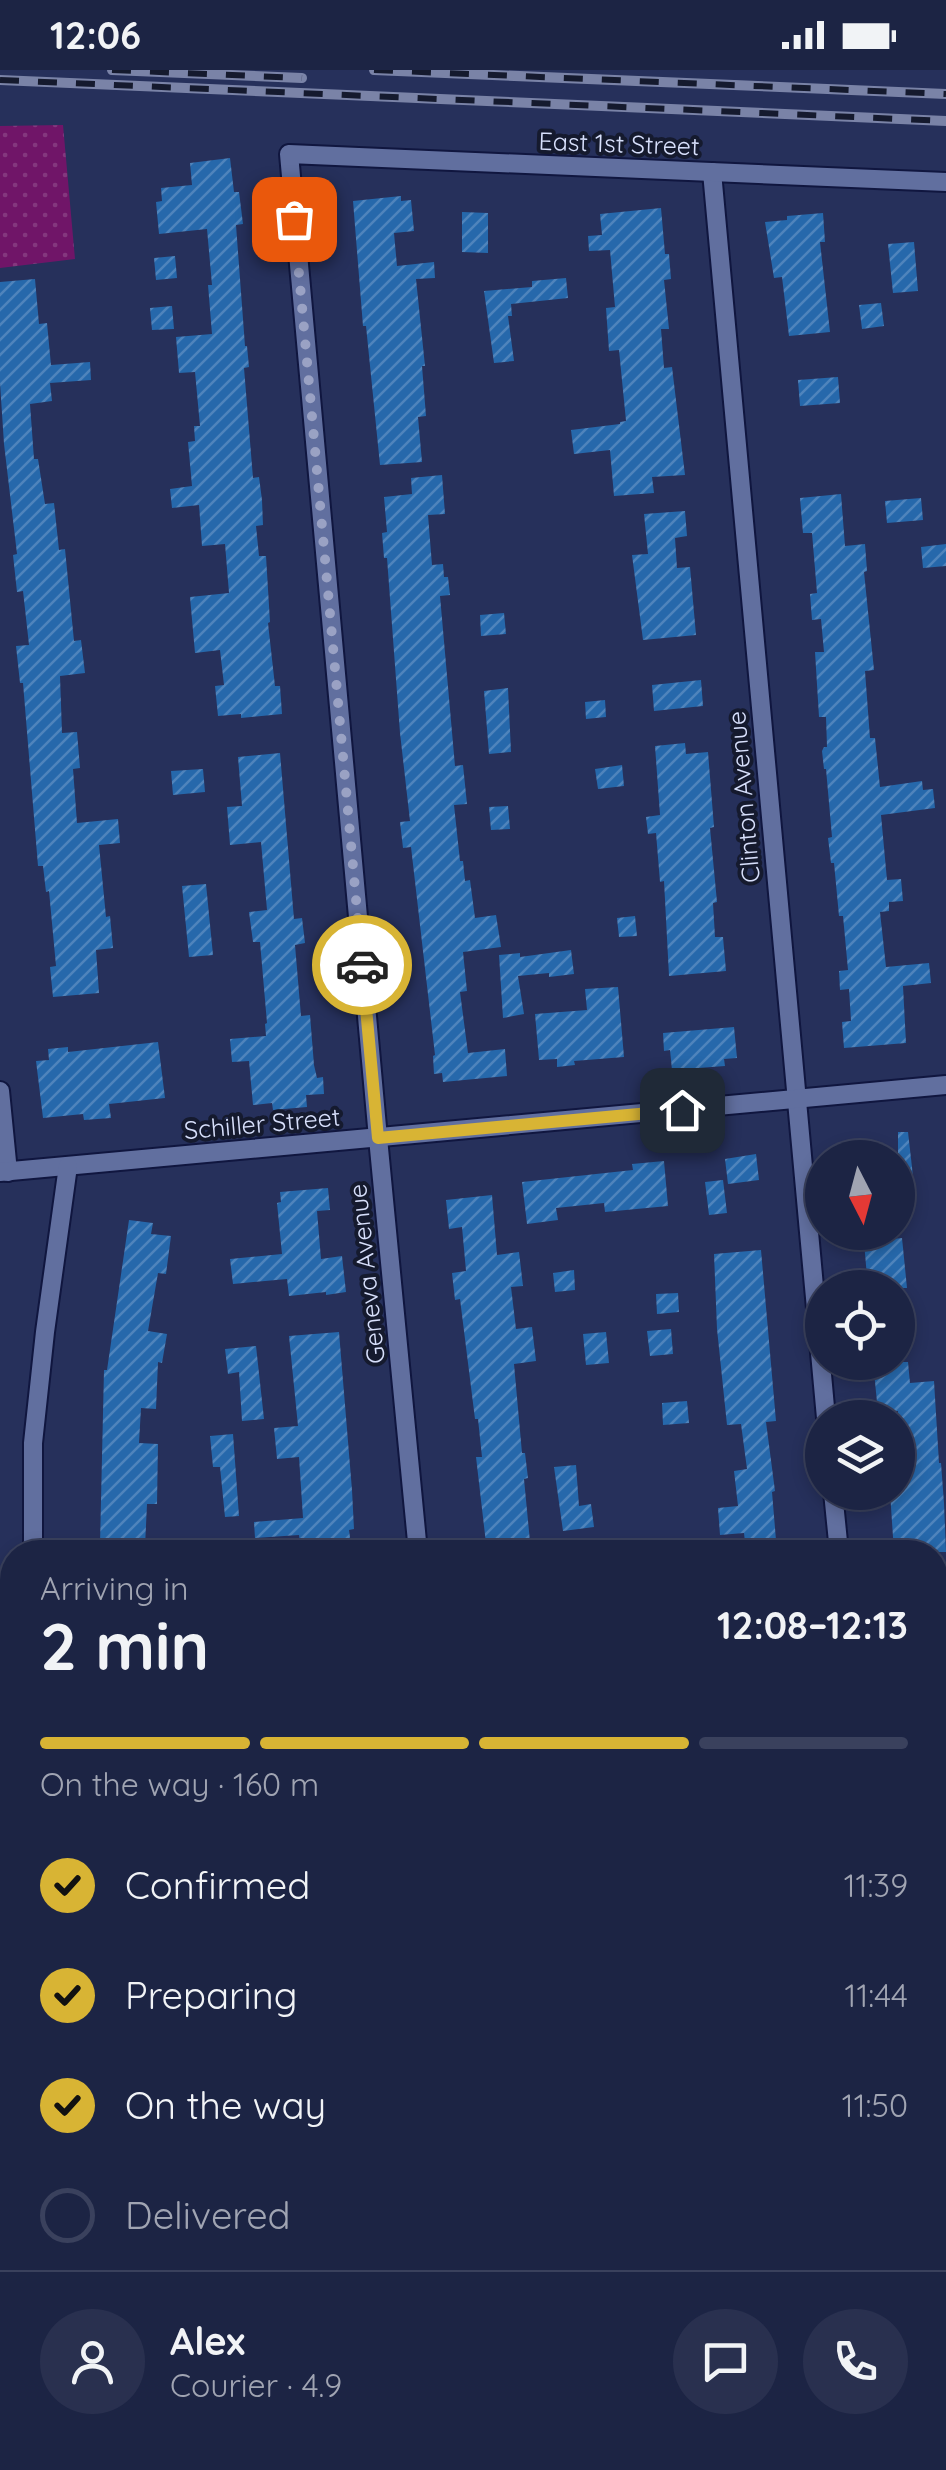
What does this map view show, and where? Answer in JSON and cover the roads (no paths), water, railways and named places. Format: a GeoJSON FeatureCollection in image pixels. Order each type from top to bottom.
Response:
{"type":"FeatureCollection","features":[{"type":"Feature","properties":{"kind":"street","name":"East 1st Street"},"geometry":{"type":"LineString","coordinates":[[290,154],[946,182]]}},
{"type":"Feature","properties":{"kind":"street","name":"Geneva Avenue"},"geometry":{"type":"LineString","coordinates":[[290,154],[417,1540]]}},
{"type":"Feature","properties":{"kind":"street","name":"Clinton Avenue"},"geometry":{"type":"LineString","coordinates":[[712,172],[824,1400]]}},
{"type":"Feature","properties":{"kind":"street","name":"Schiller Street"},"geometry":{"type":"LineString","coordinates":[[4,1172],[946,1086]]}},
{"type":"Feature","properties":{"kind":"street"},"geometry":{"type":"LineString","coordinates":[[0,1091],[4,1172]]}},
{"type":"Feature","properties":{"kind":"street"},"geometry":{"type":"LineString","coordinates":[[33,1540],[33,1443],[68,1166]]}},
{"type":"Feature","properties":{"kind":"street"},"geometry":{"type":"LineString","coordinates":[[836,1510],[838,1540]]}},
{"type":"Feature","properties":{"kind":"railway"},"geometry":{"type":"LineString","coordinates":[[112,70],[302,78]]}},
{"type":"Feature","properties":{"kind":"railway"},"geometry":{"type":"LineString","coordinates":[[374,70],[946,94]]}},
{"type":"Feature","properties":{"kind":"railway"},"geometry":{"type":"LineString","coordinates":[[0,80],[946,121]]}}]}
